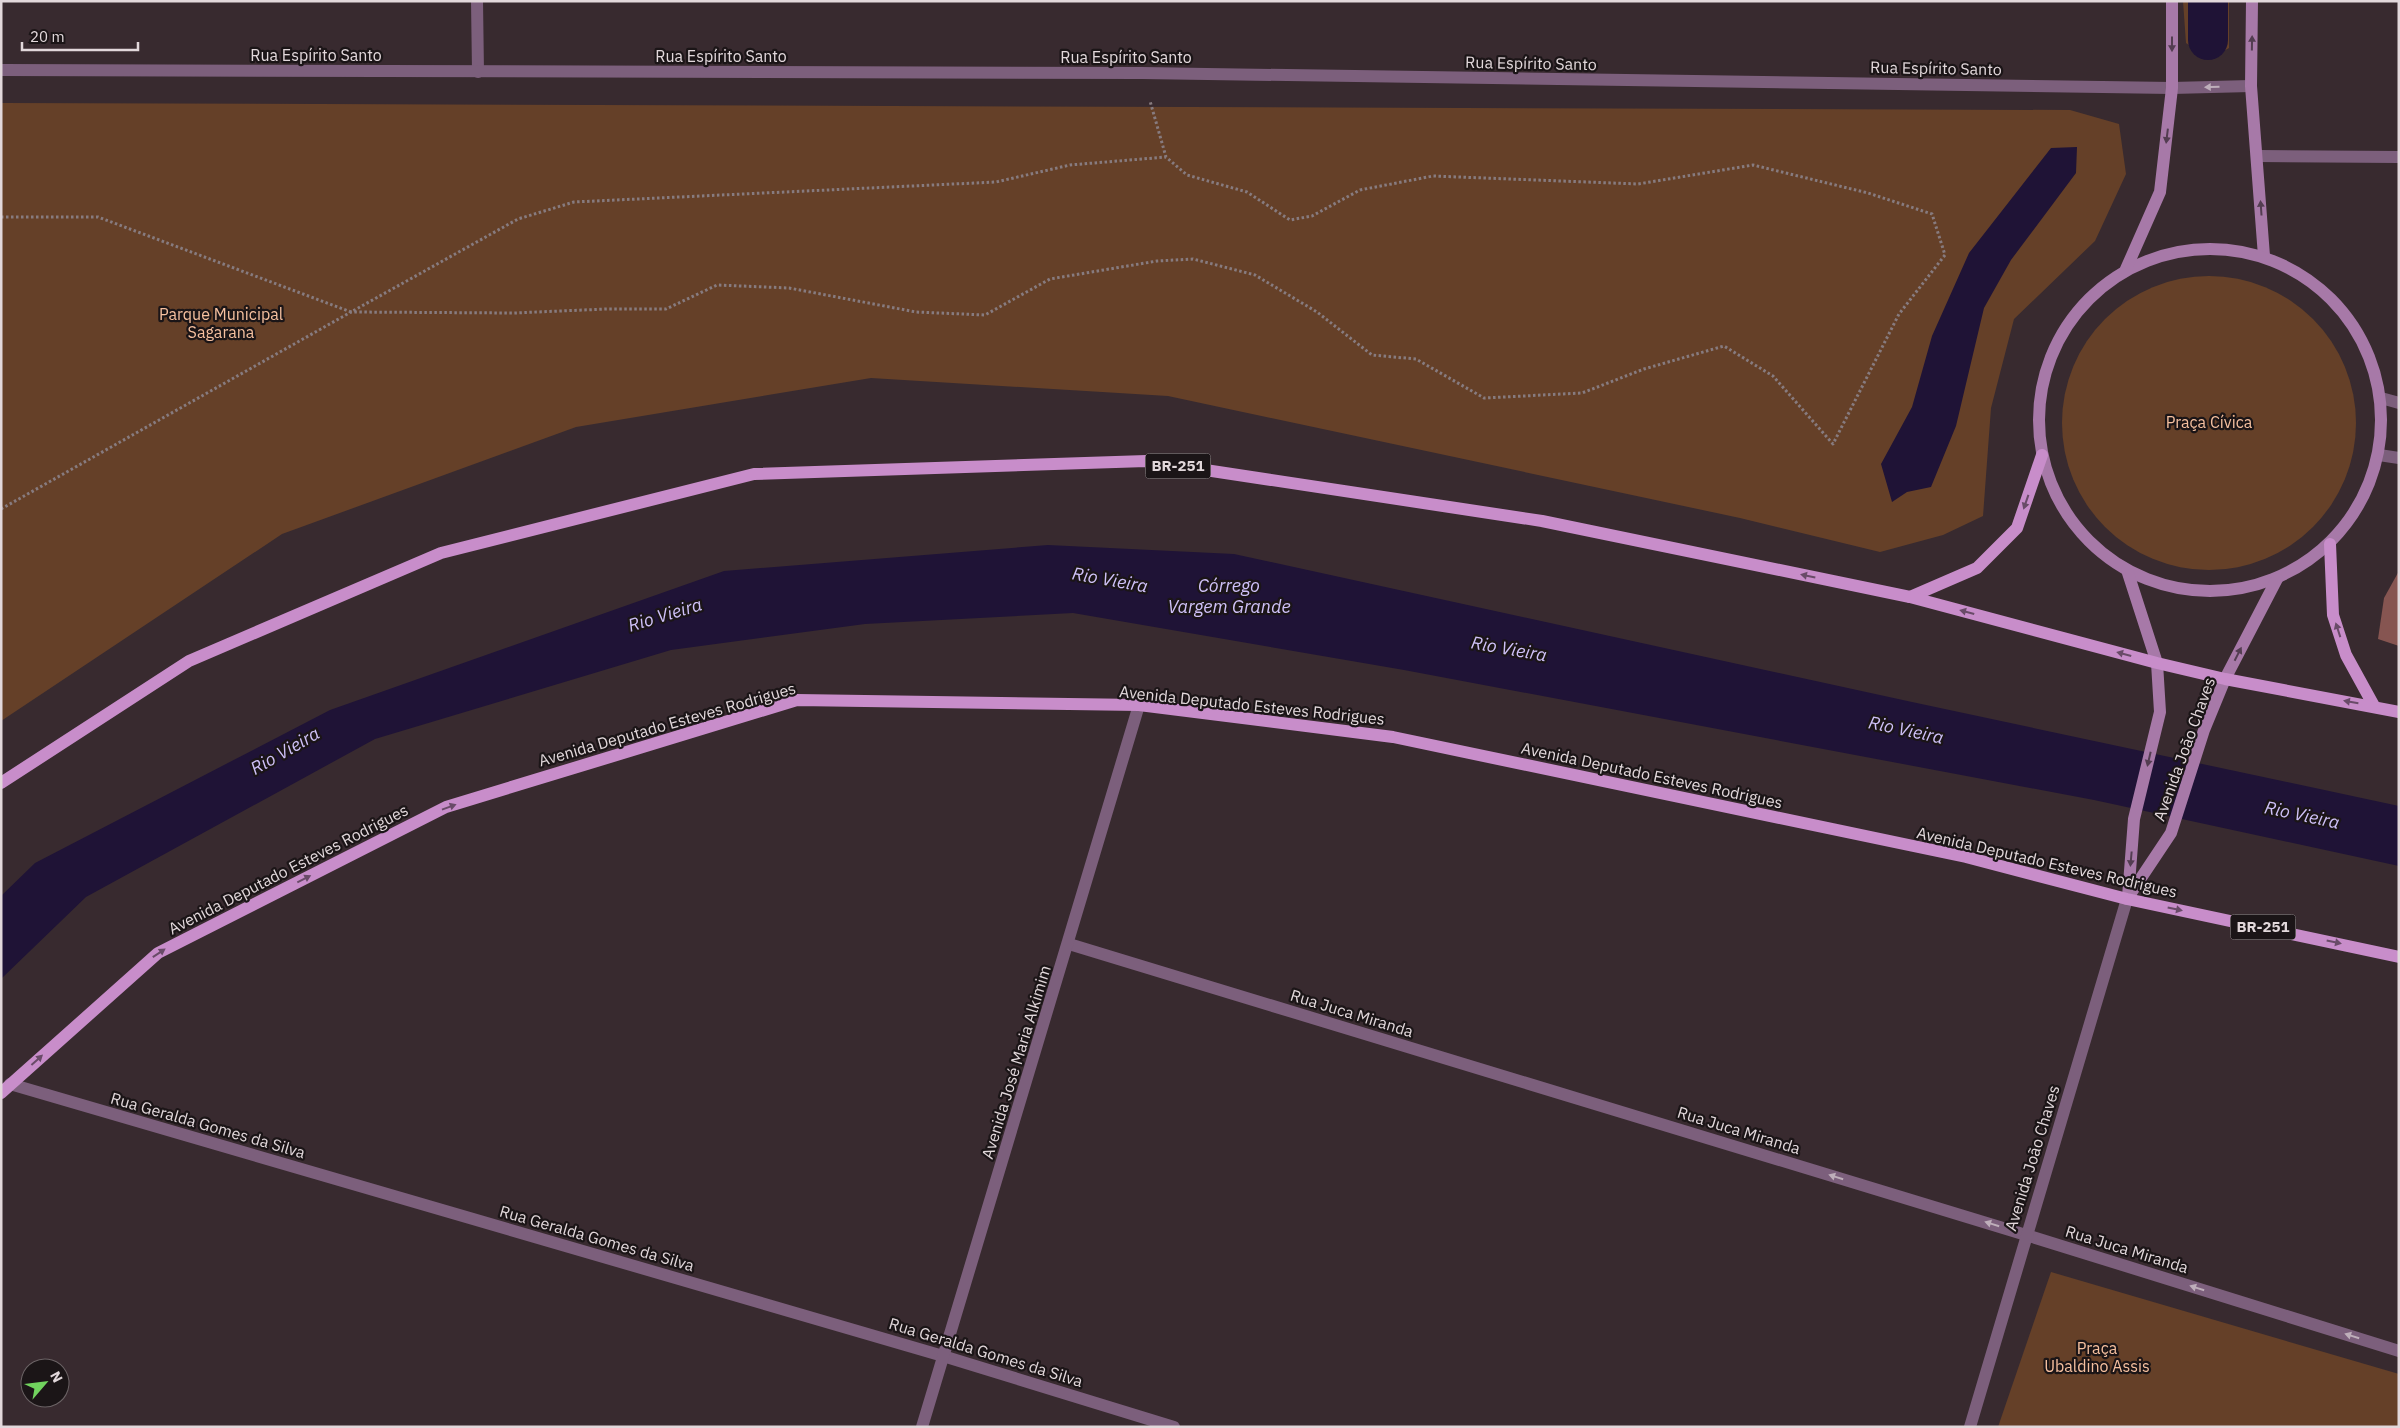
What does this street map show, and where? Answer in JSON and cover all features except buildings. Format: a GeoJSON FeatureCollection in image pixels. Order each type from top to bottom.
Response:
{"type":"FeatureCollection","features":[{"type":"Feature","properties":{"kind":"main road"},"geometry":{"type":"LineString","coordinates":[[1910,597],[1977,568],[2017,528],[2042,455]]}},
{"type":"Feature","properties":{"kind":"main road","name":"BR-251"},"geometry":{"type":"LineString","coordinates":[[1,783],[189,661],[441,553],[754,474],[1146,461],[1542,522],[1910,597],[2157,663],[2225,679],[2399,712]]}},
{"type":"Feature","properties":{"kind":"main road"},"geometry":{"type":"LineString","coordinates":[[2330,544],[2333,615],[2346,655],[2374,706]]}},
{"type":"Feature","properties":{"kind":"main road","name":"Avenida Deputado Esteves Rodrigues"},"geometry":{"type":"LineString","coordinates":[[6,1089],[158,953],[446,808],[797,700],[1140,706],[1393,737],[1966,857],[2127,899],[2399,957]]}},
{"type":"Feature","properties":{"kind":"street"},"geometry":{"type":"LineString","coordinates":[[477,1],[478,72]]}},
{"type":"Feature","properties":{"kind":"street"},"geometry":{"type":"LineString","coordinates":[[2126,269],[2160,192],[2172,88],[2172,1]]}},
{"type":"Feature","properties":{"kind":"street"},"geometry":{"type":"LineString","coordinates":[[2252,1],[2251,86],[2258,156],[2264,256]]}},
{"type":"Feature","properties":{"kind":"street","name":"Rua Espírito Santo"},"geometry":{"type":"LineString","coordinates":[[1,70],[1142,73],[2172,88],[2251,86]]}},
{"type":"Feature","properties":{"kind":"street"},"geometry":{"type":"LineString","coordinates":[[2258,156],[2399,157]]}},
{"type":"Feature","properties":{"kind":"street"},"geometry":{"type":"LineString","coordinates":[[2217,247],[2264,256],[2320,288],[2360,337],[2380,398],[2378,455],[2361,503],[2330,544],[2305,564],[2277,579],[2227,592],[2175,589],[2127,570],[2088,541],[2059,502],[2042,455],[2039,401],[2053,348],[2083,302],[2126,269],[2170,252],[2217,247]]}},
{"type":"Feature","properties":{"kind":"street"},"geometry":{"type":"LineString","coordinates":[[2380,398],[2399,403]]}},
{"type":"Feature","properties":{"kind":"street"},"geometry":{"type":"LineString","coordinates":[[2378,455],[2399,458]]}},
{"type":"Feature","properties":{"kind":"street","name":"Avenida João Chaves"},"geometry":{"type":"LineString","coordinates":[[1970,1427],[2127,899],[2134,819],[2160,712],[2157,663],[2127,570]]}},
{"type":"Feature","properties":{"kind":"street","name":"Avenida João Chaves"},"geometry":{"type":"LineString","coordinates":[[2127,899],[2171,833],[2204,730],[2225,679],[2277,579]]}},
{"type":"Feature","properties":{"kind":"street","name":"Avenida José Maria Alkimim"},"geometry":{"type":"LineString","coordinates":[[922,1427],[1140,706]]}},
{"type":"Feature","properties":{"kind":"street","name":"Rua Juca Miranda"},"geometry":{"type":"LineString","coordinates":[[1069,944],[2026,1234],[2399,1351]]}},
{"type":"Feature","properties":{"kind":"street","name":"Rua Geralda Gomes da Silva"},"geometry":{"type":"LineString","coordinates":[[6,1089],[943,1356],[1174,1427]]}},
{"type":"Feature","properties":{"kind":"path"},"geometry":{"type":"LineString","coordinates":[[1,217],[98,217],[351,312],[514,313],[607,309],[666,309],[717,284],[789,288],[916,312],[986,315],[1050,279],[1158,261],[1193,259],[1255,275],[1317,312],[1372,355],[1416,359],[1484,398],[1582,392],[1644,369],[1724,346],[1773,376],[1833,444],[1899,314],[1945,255],[1932,214],[1868,193],[1753,164],[1638,184],[1433,176],[1360,190],[1312,216],[1290,220],[1247,192],[1187,175],[1166,158],[1142,73]]}},
{"type":"Feature","properties":{"kind":"path"},"geometry":{"type":"LineString","coordinates":[[1,509],[518,219],[574,202],[996,182],[1070,166],[1166,158]]}},
{"type":"Feature","properties":{"kind":"green space"},"geometry":{"type":"Polygon","coordinates":[[[2183,1],[2229,1],[2229,48],[2209,59],[2186,43],[2183,1]]]}},
{"type":"Feature","properties":{"kind":"green space","name":"Parque Municipal Sagarana"},"geometry":{"type":"Polygon","coordinates":[[[1,103],[2070,110],[2119,124],[2126,174],[2095,241],[2014,319],[1991,408],[1983,516],[1943,535],[1880,552],[1740,518],[1168,396],[871,378],[576,427],[282,534],[1,721],[1,103]]]}},
{"type":"Feature","properties":{"kind":"green space","name":"Praça Cívica"},"geometry":{"type":"Polygon","coordinates":[[[2209,276],[2238,279],[2265,287],[2291,301],[2313,319],[2331,341],[2345,367],[2353,394],[2356,423],[2353,452],[2345,479],[2331,505],[2313,527],[2291,545],[2265,559],[2238,567],[2209,570],[2180,567],[2153,559],[2127,545],[2105,527],[2087,505],[2073,479],[2065,452],[2062,423],[2065,394],[2073,367],[2087,341],[2105,319],[2127,301],[2153,287],[2180,279],[2209,276]]]}},
{"type":"Feature","properties":{"kind":"green space","name":"Praça Ubaldino Assis"},"geometry":{"type":"Polygon","coordinates":[[[2051,1272],[2399,1374],[2399,1427],[1998,1427],[2051,1272]]]}},
{"type":"Feature","properties":{"kind":"water"},"geometry":{"type":"Polygon","coordinates":[[[2077,147],[2076,173],[2011,260],[1984,308],[1956,426],[1931,487],[1907,492],[1892,502],[1881,464],[1912,407],[1932,336],[1969,253],[2051,148],[2077,147]]]}},
{"type":"Feature","properties":{"kind":"water","name":"Córrego Vargem Grande"},"geometry":{"type":"Polygon","coordinates":[[[1048,545],[1234,554],[2399,806],[2399,866],[2094,800],[1404,670],[1073,613],[865,624],[671,650],[375,739],[86,897],[1,979],[1,896],[35,863],[330,710],[724,571],[1048,545]]]}},
{"type":"Feature","properties":{"kind":"waterway"},"geometry":{"type":"LineString","coordinates":[[2208,1],[2208,40]]}},
{"type":"Feature","properties":{"kind":"water label","name":"Rio Vieira"},"geometry":{"type":"Point","coordinates":[1110,580]}},
{"type":"Feature","properties":{"kind":"water label","name":"Rio Vieira"},"geometry":{"type":"Point","coordinates":[665,615]}},
{"type":"Feature","properties":{"kind":"water label","name":"Rio Vieira"},"geometry":{"type":"Point","coordinates":[1509,649]}},
{"type":"Feature","properties":{"kind":"water label","name":"Rio Vieira"},"geometry":{"type":"Point","coordinates":[1906,730]}},
{"type":"Feature","properties":{"kind":"water label","name":"Rio Vieira"},"geometry":{"type":"Point","coordinates":[285,751]}},
{"type":"Feature","properties":{"kind":"water label","name":"Rio Vieira"},"geometry":{"type":"Point","coordinates":[2302,815]}}]}
